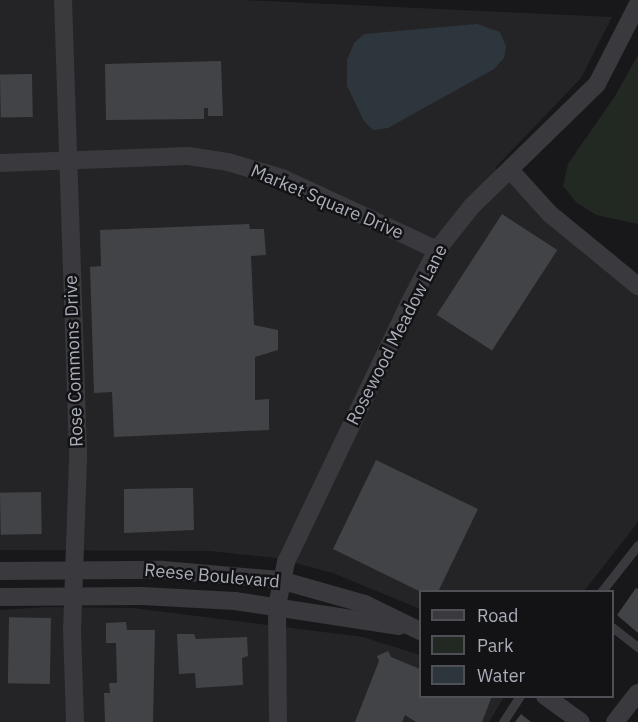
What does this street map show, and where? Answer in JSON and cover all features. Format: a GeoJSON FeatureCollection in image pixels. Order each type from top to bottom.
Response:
{"type":"FeatureCollection","features":[{"type":"Feature","properties":{"kind":"street","name":"Rose Commons Drive"},"geometry":{"type":"LineString","coordinates":[[63,0],[66,161],[77,421],[73,596],[75,722]]}},
{"type":"Feature","properties":{"kind":"street","name":"Rosewood Meadow Lane"},"geometry":{"type":"LineString","coordinates":[[278,722],[277,606],[280,580],[294,541],[437,250],[472,206],[511,171],[597,84],[638,4]]}},
{"type":"Feature","properties":{"kind":"street","name":"Market Square Drive"},"geometry":{"type":"LineString","coordinates":[[0,163],[188,156],[228,162],[282,178],[437,250]]}},
{"type":"Feature","properties":{"kind":"street"},"geometry":{"type":"LineString","coordinates":[[511,171],[550,214],[638,286]]}},
{"type":"Feature","properties":{"kind":"street","name":"Reese Boulevard"},"geometry":{"type":"LineString","coordinates":[[0,571],[164,570],[280,580],[365,604],[418,630]]}},
{"type":"Feature","properties":{"kind":"street","name":"Reese Boulevard"},"geometry":{"type":"LineString","coordinates":[[0,597],[176,598],[277,606],[418,630]]}},
{"type":"Feature","properties":{"kind":"street"},"geometry":{"type":"LineString","coordinates":[[615,722],[638,693]]}},
{"type":"Feature","properties":{"kind":"street"},"geometry":{"type":"LineString","coordinates":[[547,698],[580,722]]}},
{"type":"Feature","properties":{"kind":"lane"},"geometry":{"type":"LineString","coordinates":[[602,590],[638,544]]}},
{"type":"Feature","properties":{"kind":"lane"},"geometry":{"type":"LineString","coordinates":[[614,629],[638,647]]}},
{"type":"Feature","properties":{"kind":"lane"},"geometry":{"type":"LineString","coordinates":[[503,722],[519,698]]}},
{"type":"Feature","properties":{"kind":"shaded area"},"geometry":{"type":"Polygon","coordinates":[[[0,0],[242,0],[612,17],[581,78],[495,168],[586,255],[638,295],[638,522],[585,590],[419,590],[419,609],[333,573],[276,558],[210,551],[0,550],[0,0]]]}},
{"type":"Feature","properties":{"kind":"shaded area"},"geometry":{"type":"Polygon","coordinates":[[[46,607],[133,608],[363,637],[419,655],[419,698],[503,698],[489,722],[0,722],[0,610],[46,607]]]}},
{"type":"Feature","properties":{"kind":"green space"},"geometry":{"type":"Polygon","coordinates":[[[638,55],[638,224],[596,215],[576,202],[563,186],[568,164],[615,96],[638,55]]]}},
{"type":"Feature","properties":{"kind":"water"},"geometry":{"type":"Polygon","coordinates":[[[477,24],[500,32],[506,46],[504,58],[494,69],[388,128],[373,130],[364,121],[347,86],[347,60],[354,43],[364,34],[477,24]]]}},
{"type":"Feature","properties":{"kind":"building"},"geometry":{"type":"Polygon","coordinates":[[[221,61],[223,116],[208,116],[208,108],[204,108],[204,119],[106,120],[105,64],[221,61]]]}},
{"type":"Feature","properties":{"kind":"building"},"geometry":{"type":"Polygon","coordinates":[[[32,74],[33,117],[1,118],[0,75],[32,74]]]}},
{"type":"Feature","properties":{"kind":"building"},"geometry":{"type":"Polygon","coordinates":[[[502,214],[557,250],[492,351],[437,315],[502,214]]]}},
{"type":"Feature","properties":{"kind":"building"},"geometry":{"type":"Polygon","coordinates":[[[249,224],[250,229],[264,229],[266,255],[251,256],[254,325],[278,330],[278,350],[255,357],[255,400],[269,399],[269,430],[114,437],[112,392],[94,393],[90,267],[101,266],[100,230],[249,224]]]}},
{"type":"Feature","properties":{"kind":"building"},"geometry":{"type":"Polygon","coordinates":[[[376,460],[478,509],[439,590],[419,591],[333,549],[376,460]]]}},
{"type":"Feature","properties":{"kind":"building"},"geometry":{"type":"Polygon","coordinates":[[[193,488],[194,530],[124,533],[124,489],[193,488]]]}},
{"type":"Feature","properties":{"kind":"building"},"geometry":{"type":"Polygon","coordinates":[[[41,492],[42,534],[1,535],[0,493],[41,492]]]}},
{"type":"Feature","properties":{"kind":"building"},"geometry":{"type":"Polygon","coordinates":[[[636,588],[638,589],[638,633],[617,615],[636,588]]]}},
{"type":"Feature","properties":{"kind":"building"},"geometry":{"type":"Polygon","coordinates":[[[9,617],[51,618],[50,684],[8,683],[9,617]]]}},
{"type":"Feature","properties":{"kind":"building"},"geometry":{"type":"Polygon","coordinates":[[[126,622],[127,630],[155,630],[153,722],[105,722],[104,693],[110,693],[109,683],[117,683],[116,643],[106,643],[106,623],[126,622]]]}},
{"type":"Feature","properties":{"kind":"building"},"geometry":{"type":"Polygon","coordinates":[[[177,634],[194,634],[196,639],[247,637],[248,656],[242,658],[243,685],[196,688],[195,673],[179,674],[177,634]]]}},
{"type":"Feature","properties":{"kind":"building"},"geometry":{"type":"Polygon","coordinates":[[[388,651],[391,657],[419,669],[419,698],[491,698],[482,722],[416,722],[405,715],[402,722],[355,722],[379,661],[377,656],[388,651]]]}},
{"type":"Feature","properties":{"kind":"building"},"geometry":{"type":"Polygon","coordinates":[[[521,714],[531,722],[515,722],[521,714]]]}}]}
